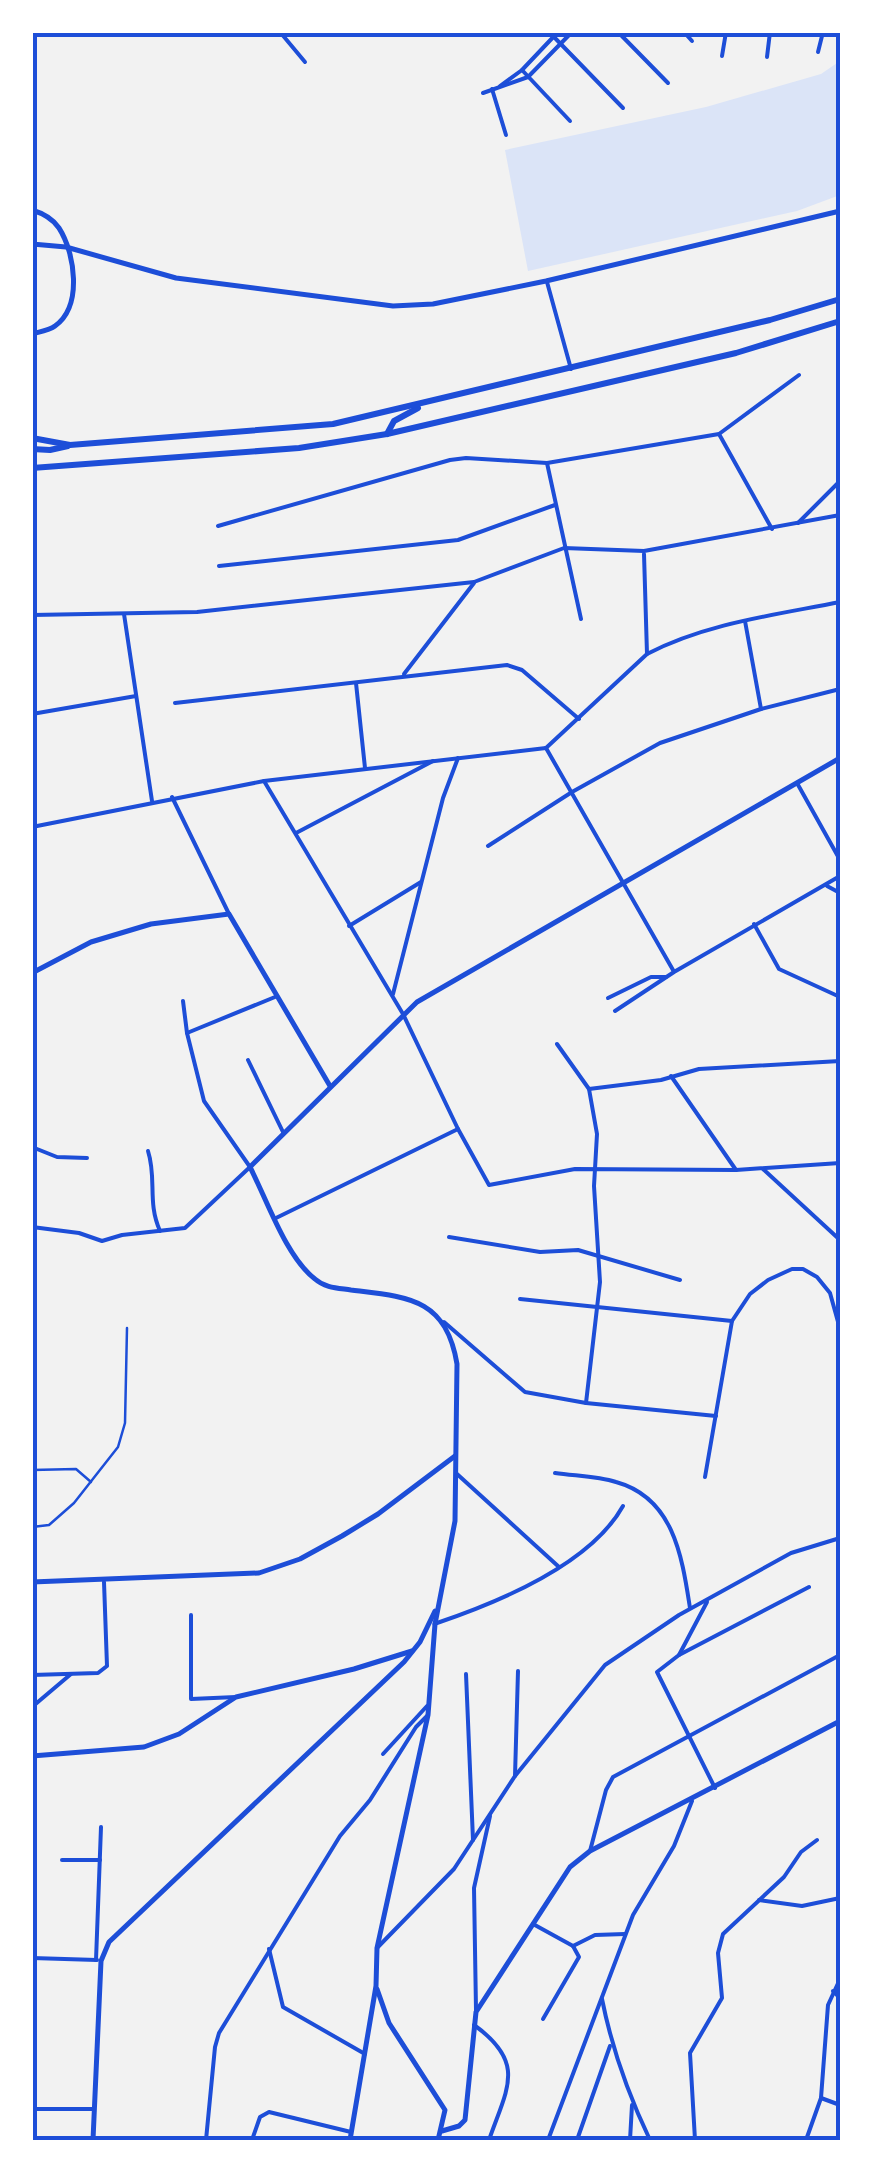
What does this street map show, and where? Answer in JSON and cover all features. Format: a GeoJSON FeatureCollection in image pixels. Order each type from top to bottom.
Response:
{"type":"FeatureCollection","features":[{"type":"Feature","properties":{"kind":"main road"},"geometry":{"type":"LineString","coordinates":[[32,449],[333,424],[770,320],[840,299]]}},
{"type":"Feature","properties":{"kind":"main road"},"geometry":{"type":"LineString","coordinates":[[32,468],[299,448],[387,434],[736,352],[840,322]]}},
{"type":"Feature","properties":{"kind":"main road"},"geometry":{"type":"LineString","coordinates":[[387,434],[394,421],[422,404]]}},
{"type":"Feature","properties":{"kind":"main road"},"geometry":{"type":"LineString","coordinates":[[32,438],[70,445]]}},
{"type":"Feature","properties":{"kind":"street"},"geometry":{"type":"LineString","coordinates":[[280,32],[305,62]]}},
{"type":"Feature","properties":{"kind":"street"},"geometry":{"type":"LineString","coordinates":[[483,93],[528,77],[572,32]]}},
{"type":"Feature","properties":{"kind":"street"},"geometry":{"type":"LineString","coordinates":[[618,32],[668,83]]}},
{"type":"Feature","properties":{"kind":"street"},"geometry":{"type":"LineString","coordinates":[[684,32],[692,41]]}},
{"type":"Feature","properties":{"kind":"street"},"geometry":{"type":"LineString","coordinates":[[722,56],[726,32]]}},
{"type":"Feature","properties":{"kind":"street"},"geometry":{"type":"LineString","coordinates":[[767,57],[770,32]]}},
{"type":"Feature","properties":{"kind":"street"},"geometry":{"type":"LineString","coordinates":[[818,52],[823,32]]}},
{"type":"Feature","properties":{"kind":"street"},"geometry":{"type":"LineString","coordinates":[[500,86],[556,35],[560,44],[623,108]]}},
{"type":"Feature","properties":{"kind":"street"},"geometry":{"type":"LineString","coordinates":[[522,70],[570,121]]}},
{"type":"Feature","properties":{"kind":"street"},"geometry":{"type":"LineString","coordinates":[[492,89],[506,135]]}},
{"type":"Feature","properties":{"kind":"street"},"geometry":{"type":"LineString","coordinates":[[32,210],[58,228],[66,247],[74,295],[68,312],[54,327],[32,334]]}},
{"type":"Feature","properties":{"kind":"street"},"geometry":{"type":"LineString","coordinates":[[32,244],[66,247],[176,278],[393,306],[433,304],[546,281],[840,211]]}},
{"type":"Feature","properties":{"kind":"street"},"geometry":{"type":"LineString","coordinates":[[546,281],[571,369]]}},
{"type":"Feature","properties":{"kind":"street"},"geometry":{"type":"LineString","coordinates":[[218,526],[450,460],[484,458],[547,463],[718,434],[799,376]]}},
{"type":"Feature","properties":{"kind":"street"},"geometry":{"type":"LineString","coordinates":[[718,434],[772,530]]}},
{"type":"Feature","properties":{"kind":"street"},"geometry":{"type":"LineString","coordinates":[[547,463],[580,619]]}},
{"type":"Feature","properties":{"kind":"street"},"geometry":{"type":"LineString","coordinates":[[798,523],[840,482]]}},
{"type":"Feature","properties":{"kind":"street"},"geometry":{"type":"LineString","coordinates":[[219,566],[458,540],[555,505]]}},
{"type":"Feature","properties":{"kind":"street"},"geometry":{"type":"LineString","coordinates":[[32,615],[197,612],[474,582],[564,548],[644,552],[840,515]]}},
{"type":"Feature","properties":{"kind":"street"},"geometry":{"type":"LineString","coordinates":[[644,552],[647,654]]}},
{"type":"Feature","properties":{"kind":"street"},"geometry":{"type":"LineString","coordinates":[[404,674],[474,582]]}},
{"type":"Feature","properties":{"kind":"street"},"geometry":{"type":"LineString","coordinates":[[32,827],[264,781],[546,748],[647,654],[706,630],[840,602]]}},
{"type":"Feature","properties":{"kind":"street"},"geometry":{"type":"LineString","coordinates":[[124,614],[152,801]]}},
{"type":"Feature","properties":{"kind":"street"},"geometry":{"type":"LineString","coordinates":[[745,620],[761,709]]}},
{"type":"Feature","properties":{"kind":"street"},"geometry":{"type":"LineString","coordinates":[[175,704],[404,674],[514,666],[580,719]]}},
{"type":"Feature","properties":{"kind":"street"},"geometry":{"type":"LineString","coordinates":[[356,683],[365,768]]}},
{"type":"Feature","properties":{"kind":"street"},"geometry":{"type":"LineString","coordinates":[[488,846],[572,792],[660,743],[761,709],[840,689]]}},
{"type":"Feature","properties":{"kind":"street"},"geometry":{"type":"LineString","coordinates":[[32,714],[136,696]]}},
{"type":"Feature","properties":{"kind":"street"},"geometry":{"type":"LineString","coordinates":[[546,748],[674,972]]}},
{"type":"Feature","properties":{"kind":"street"},"geometry":{"type":"LineString","coordinates":[[392,996],[443,798],[458,758]]}},
{"type":"Feature","properties":{"kind":"street"},"geometry":{"type":"LineString","coordinates":[[32,1227],[79,1233],[102,1241],[191,1225],[403,1014],[458,976],[840,758]]}},
{"type":"Feature","properties":{"kind":"street"},"geometry":{"type":"LineString","coordinates":[[296,833],[436,760]]}},
{"type":"Feature","properties":{"kind":"street"},"geometry":{"type":"LineString","coordinates":[[264,781],[403,1014],[458,1129],[490,1184],[560,1172],[736,1170],[840,1163]]}},
{"type":"Feature","properties":{"kind":"street"},"geometry":{"type":"LineString","coordinates":[[797,783],[840,860]]}},
{"type":"Feature","properties":{"kind":"street"},"geometry":{"type":"LineString","coordinates":[[172,797],[229,914],[330,1086]]}},
{"type":"Feature","properties":{"kind":"street"},"geometry":{"type":"LineString","coordinates":[[615,1012],[666,976],[840,876]]}},
{"type":"Feature","properties":{"kind":"street"},"geometry":{"type":"LineString","coordinates":[[348,926],[421,882]]}},
{"type":"Feature","properties":{"kind":"street"},"geometry":{"type":"LineString","coordinates":[[825,885],[840,893]]}},
{"type":"Feature","properties":{"kind":"street"},"geometry":{"type":"LineString","coordinates":[[32,973],[91,942],[151,924],[229,914]]}},
{"type":"Feature","properties":{"kind":"street"},"geometry":{"type":"LineString","coordinates":[[754,924],[780,969],[840,998]]}},
{"type":"Feature","properties":{"kind":"street"},"geometry":{"type":"LineString","coordinates":[[608,998],[651,978],[666,976]]}},
{"type":"Feature","properties":{"kind":"street"},"geometry":{"type":"LineString","coordinates":[[187,1033],[276,997]]}},
{"type":"Feature","properties":{"kind":"street"},"geometry":{"type":"LineString","coordinates":[[184,1001],[187,1033],[204,1102],[250,1167],[296,1260],[321,1284],[407,1297],[426,1306],[526,1392],[716,1416]]}},
{"type":"Feature","properties":{"kind":"street"},"geometry":{"type":"LineString","coordinates":[[557,1044],[589,1089],[598,1134],[595,1170],[599,1256],[586,1402]]}},
{"type":"Feature","properties":{"kind":"street"},"geometry":{"type":"LineString","coordinates":[[248,1060],[284,1133]]}},
{"type":"Feature","properties":{"kind":"street"},"geometry":{"type":"LineString","coordinates":[[589,1089],[700,1069],[840,1061]]}},
{"type":"Feature","properties":{"kind":"street"},"geometry":{"type":"LineString","coordinates":[[671,1076],[736,1170]]}},
{"type":"Feature","properties":{"kind":"street"},"geometry":{"type":"LineString","coordinates":[[276,1218],[458,1129]]}},
{"type":"Feature","properties":{"kind":"street"},"geometry":{"type":"LineString","coordinates":[[32,1147],[58,1157],[87,1158]]}},
{"type":"Feature","properties":{"kind":"street"},"geometry":{"type":"LineString","coordinates":[[148,1151],[153,1165],[151,1204],[160,1230]]}},
{"type":"Feature","properties":{"kind":"street"},"geometry":{"type":"LineString","coordinates":[[762,1169],[840,1240]]}},
{"type":"Feature","properties":{"kind":"street"},"geometry":{"type":"LineString","coordinates":[[449,1237],[540,1252],[578,1250],[680,1280]]}},
{"type":"Feature","properties":{"kind":"street"},"geometry":{"type":"LineString","coordinates":[[705,1477],[732,1320],[750,1294],[768,1280],[792,1269],[803,1269],[818,1276],[830,1293],[840,1329]]}},
{"type":"Feature","properties":{"kind":"street"},"geometry":{"type":"LineString","coordinates":[[520,1299],[732,1320]]}},
{"type":"Feature","properties":{"kind":"street"},"geometry":{"type":"LineString","coordinates":[[350,2140],[376,1986],[377,1948],[428,1715],[439,1602],[452,1548],[457,1364],[454,1344],[444,1322]]}},
{"type":"Feature","properties":{"kind":"street"},"geometry":{"type":"LineString","coordinates":[[32,1582],[242,1576],[280,1566],[300,1559],[378,1514],[457,1454]]}},
{"type":"Feature","properties":{"kind":"street"},"geometry":{"type":"LineString","coordinates":[[554,1472],[616,1482],[644,1494],[666,1518],[676,1540],[690,1608]]}},
{"type":"Feature","properties":{"kind":"street"},"geometry":{"type":"LineString","coordinates":[[457,1474],[559,1567]]}},
{"type":"Feature","properties":{"kind":"street"},"geometry":{"type":"LineString","coordinates":[[436,1624],[499,1600],[559,1567],[612,1526],[623,1506]]}},
{"type":"Feature","properties":{"kind":"street"},"geometry":{"type":"LineString","coordinates":[[377,1948],[433,1894],[515,1776],[605,1665],[690,1608],[790,1554],[840,1538]]}},
{"type":"Feature","properties":{"kind":"street"},"geometry":{"type":"LineString","coordinates":[[32,1675],[98,1672],[108,1666],[104,1582]]}},
{"type":"Feature","properties":{"kind":"street"},"geometry":{"type":"LineString","coordinates":[[715,1788],[657,1677],[659,1669],[810,1588]]}},
{"type":"Feature","properties":{"kind":"street"},"geometry":{"type":"LineString","coordinates":[[680,1656],[709,1598]]}},
{"type":"Feature","properties":{"kind":"street"},"geometry":{"type":"LineString","coordinates":[[99,1961],[115,1935],[415,1650],[439,1602]]}},
{"type":"Feature","properties":{"kind":"street"},"geometry":{"type":"LineString","coordinates":[[191,1615],[191,1699],[236,1697],[415,1650]]}},
{"type":"Feature","properties":{"kind":"street"},"geometry":{"type":"LineString","coordinates":[[590,1851],[608,1782],[840,1655]]}},
{"type":"Feature","properties":{"kind":"street"},"geometry":{"type":"LineString","coordinates":[[515,1776],[518,1672]]}},
{"type":"Feature","properties":{"kind":"street"},"geometry":{"type":"LineString","coordinates":[[32,1707],[72,1674]]}},
{"type":"Feature","properties":{"kind":"street"},"geometry":{"type":"LineString","coordinates":[[466,1674],[472,1840]]}},
{"type":"Feature","properties":{"kind":"street"},"geometry":{"type":"LineString","coordinates":[[32,1756],[144,1747],[179,1734],[236,1697]]}},
{"type":"Feature","properties":{"kind":"street"},"geometry":{"type":"LineString","coordinates":[[383,1754],[428,1704]]}},
{"type":"Feature","properties":{"kind":"street"},"geometry":{"type":"LineString","coordinates":[[206,2140],[216,2040],[340,1836],[370,1800],[416,1727],[428,1715]]}},
{"type":"Feature","properties":{"kind":"street"},"geometry":{"type":"LineString","coordinates":[[476,2012],[564,1874],[590,1851],[840,1721]]}},
{"type":"Feature","properties":{"kind":"street"},"geometry":{"type":"LineString","coordinates":[[548,2140],[625,1934],[674,1846],[692,1801]]}},
{"type":"Feature","properties":{"kind":"street"},"geometry":{"type":"LineString","coordinates":[[442,2130],[459,2126],[465,2120],[476,2012],[474,1888],[491,1812]]}},
{"type":"Feature","properties":{"kind":"street"},"geometry":{"type":"LineString","coordinates":[[93,2140],[101,1827]]}},
{"type":"Feature","properties":{"kind":"street"},"geometry":{"type":"LineString","coordinates":[[695,2140],[690,2053],[722,1998],[718,1953],[723,1934],[817,1840]]}},
{"type":"Feature","properties":{"kind":"street"},"geometry":{"type":"LineString","coordinates":[[62,1860],[100,1860]]}},
{"type":"Feature","properties":{"kind":"street"},"geometry":{"type":"LineString","coordinates":[[759,1900],[802,1906],[840,1898]]}},
{"type":"Feature","properties":{"kind":"street"},"geometry":{"type":"LineString","coordinates":[[532,1924],[573,1946],[580,1958],[544,2019]]}},
{"type":"Feature","properties":{"kind":"street"},"geometry":{"type":"LineString","coordinates":[[573,1946],[594,1935],[625,1934]]}},
{"type":"Feature","properties":{"kind":"street"},"geometry":{"type":"LineString","coordinates":[[269,1949],[283,2007],[365,2054]]}},
{"type":"Feature","properties":{"kind":"street"},"geometry":{"type":"LineString","coordinates":[[32,1958],[99,1961]]}},
{"type":"Feature","properties":{"kind":"street"},"geometry":{"type":"LineString","coordinates":[[806,2140],[820,2098],[828,2004],[840,1978]]}},
{"type":"Feature","properties":{"kind":"street"},"geometry":{"type":"LineString","coordinates":[[376,1986],[389,2023],[444,2110],[438,2140]]}},
{"type":"Feature","properties":{"kind":"street"},"geometry":{"type":"LineString","coordinates":[[833,1992],[840,1998]]}},
{"type":"Feature","properties":{"kind":"street"},"geometry":{"type":"LineString","coordinates":[[602,1998],[611,2044],[632,2104],[650,2140]]}},
{"type":"Feature","properties":{"kind":"street"},"geometry":{"type":"LineString","coordinates":[[474,2025],[496,2040],[507,2058],[511,2075],[490,2140]]}},
{"type":"Feature","properties":{"kind":"street"},"geometry":{"type":"LineString","coordinates":[[576,2140],[611,2044]]}},
{"type":"Feature","properties":{"kind":"street"},"geometry":{"type":"LineString","coordinates":[[820,2098],[840,2105]]}},
{"type":"Feature","properties":{"kind":"street"},"geometry":{"type":"LineString","coordinates":[[630,2140],[632,2104]]}},
{"type":"Feature","properties":{"kind":"street"},"geometry":{"type":"LineString","coordinates":[[32,2109],[94,2110]]}},
{"type":"Feature","properties":{"kind":"street"},"geometry":{"type":"LineString","coordinates":[[252,2140],[260,2117],[269,2112],[351,2132]]}},
{"type":"Feature","properties":{"kind":"lane"},"geometry":{"type":"LineString","coordinates":[[32,1527],[54,1521],[118,1446],[125,1423],[126,1328]]}},
{"type":"Feature","properties":{"kind":"lane"},"geometry":{"type":"LineString","coordinates":[[32,1470],[76,1469],[91,1482]]}},
{"type":"Feature","properties":{"kind":"shaded area"},"geometry":{"type":"Polygon","coordinates":[[[840,61],[840,195],[797,211],[528,271],[505,150],[706,107],[821,74],[840,61]]]}}]}
